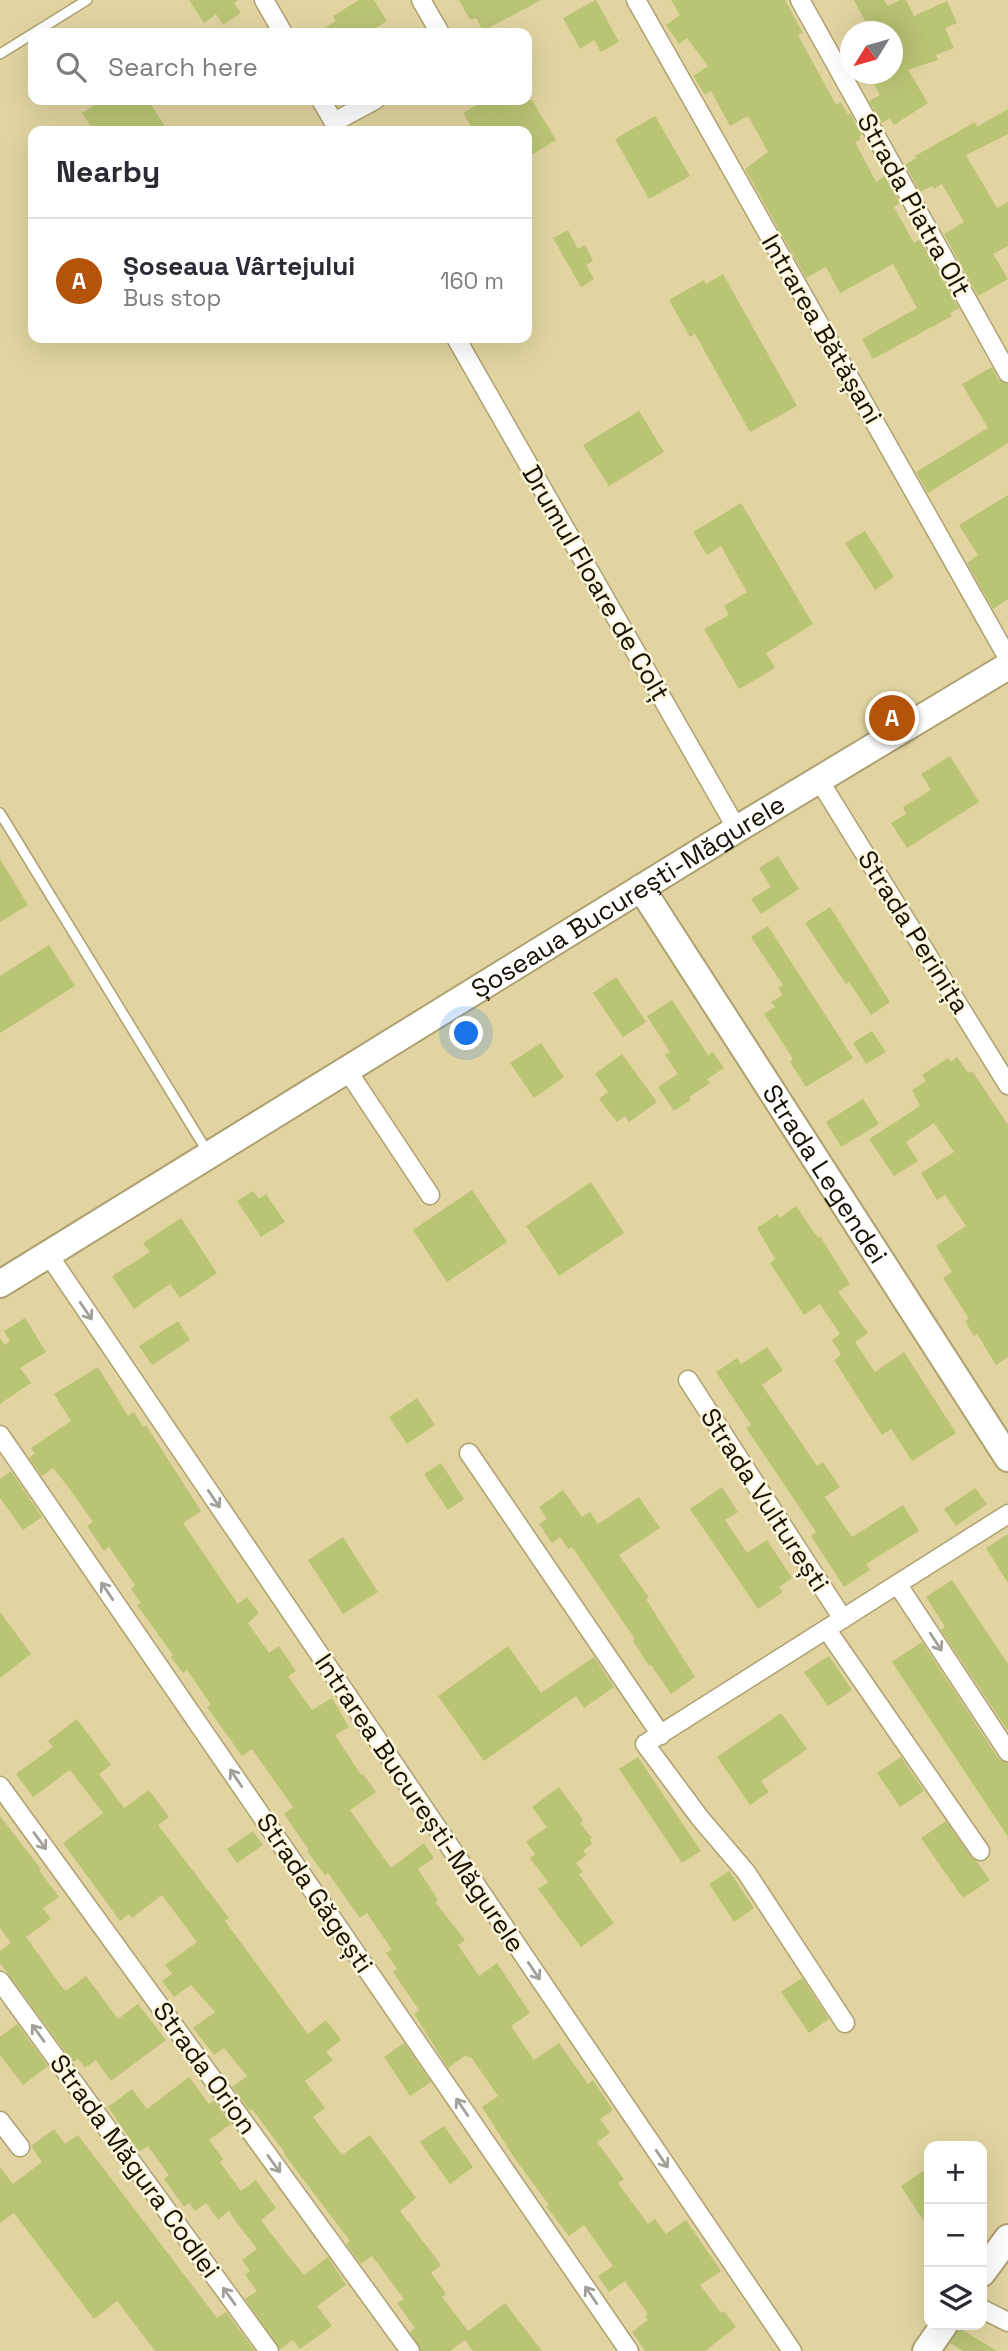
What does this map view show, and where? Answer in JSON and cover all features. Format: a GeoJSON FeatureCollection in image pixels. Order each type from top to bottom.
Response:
{"type":"FeatureCollection","features":[{"type":"Feature","properties":{"kind":"main road","name":"Șoseaua București-Măgurele"},"geometry":{"type":"LineString","coordinates":[[0,1284],[737,829],[1008,666]]}},
{"type":"Feature","properties":{"kind":"main road","name":"Strada Legendei"},"geometry":{"type":"LineString","coordinates":[[641,888],[1008,1458]]}},
{"type":"Feature","properties":{"kind":"main road"},"geometry":{"type":"LineString","coordinates":[[986,2267],[1008,2238]]}},
{"type":"Feature","properties":{"kind":"main road"},"geometry":{"type":"LineString","coordinates":[[926,2351],[941,2330]]}},
{"type":"Feature","properties":{"kind":"street"},"geometry":{"type":"LineString","coordinates":[[264,0],[280,28]]}},
{"type":"Feature","properties":{"kind":"street"},"geometry":{"type":"LineString","coordinates":[[421,0],[437,28]]}},
{"type":"Feature","properties":{"kind":"street","name":"Intrarea Bătășani"},"geometry":{"type":"LineString","coordinates":[[636,0],[1008,658]]}},
{"type":"Feature","properties":{"kind":"street","name":"Strada Piatra Olt"},"geometry":{"type":"LineString","coordinates":[[800,0],[1008,373]]}},
{"type":"Feature","properties":{"kind":"street"},"geometry":{"type":"LineString","coordinates":[[324,105],[335,126]]}},
{"type":"Feature","properties":{"kind":"street"},"geometry":{"type":"LineString","coordinates":[[337,126],[368,105]]}},
{"type":"Feature","properties":{"kind":"street","name":"Drumul Floare de Colț"},"geometry":{"type":"LineString","coordinates":[[459,343],[737,829]]}},
{"type":"Feature","properties":{"kind":"street","name":"Strada Perinița"},"geometry":{"type":"LineString","coordinates":[[819,780],[1008,1085]]}},
{"type":"Feature","properties":{"kind":"street"},"geometry":{"type":"LineString","coordinates":[[347,1070],[430,1195]]}},
{"type":"Feature","properties":{"kind":"street","name":"Intrarea București-Măgurele"},"geometry":{"type":"LineString","coordinates":[[48,1254],[792,2351]]}},
{"type":"Feature","properties":{"kind":"street","name":"Strada Vulturești"},"geometry":{"type":"LineString","coordinates":[[688,1380],[843,1619]]}},
{"type":"Feature","properties":{"kind":"street","name":"Strada Găgești"},"geometry":{"type":"LineString","coordinates":[[0,1435],[629,2351]]}},
{"type":"Feature","properties":{"kind":"street"},"geometry":{"type":"LineString","coordinates":[[469,1453],[661,1735]]}},
{"type":"Feature","properties":{"kind":"street","name":"Strada Vulturești"},"geometry":{"type":"LineString","coordinates":[[845,2023],[746,1872],[700,1818],[645,1744],[1008,1514]]}},
{"type":"Feature","properties":{"kind":"street"},"geometry":{"type":"LineString","coordinates":[[898,1585],[1008,1752]]}},
{"type":"Feature","properties":{"kind":"street"},"geometry":{"type":"LineString","coordinates":[[827,1630],[980,1851]]}},
{"type":"Feature","properties":{"kind":"street","name":"Strada Orion"},"geometry":{"type":"LineString","coordinates":[[0,1786],[410,2351]]}},
{"type":"Feature","properties":{"kind":"street","name":"Strada Măgura Codlei"},"geometry":{"type":"LineString","coordinates":[[0,1981],[269,2351]]}},
{"type":"Feature","properties":{"kind":"street"},"geometry":{"type":"LineString","coordinates":[[0,2121],[20,2147]]}},
{"type":"Feature","properties":{"kind":"street"},"geometry":{"type":"LineString","coordinates":[[987,2312],[1008,2322]]}},
{"type":"Feature","properties":{"kind":"lane"},"geometry":{"type":"LineString","coordinates":[[42,28],[87,0]]}},
{"type":"Feature","properties":{"kind":"lane"},"geometry":{"type":"LineString","coordinates":[[0,54],[28,37]]}},
{"type":"Feature","properties":{"kind":"lane"},"geometry":{"type":"LineString","coordinates":[[0,813],[209,1155]]}},
{"type":"Feature","properties":{"kind":"building"},"geometry":{"type":"Polygon","coordinates":[[[189,0],[238,0],[234,3],[241,13],[223,25],[216,14],[204,23],[189,0]]]}},
{"type":"Feature","properties":{"kind":"building"},"geometry":{"type":"Polygon","coordinates":[[[359,0],[374,0],[387,21],[375,28],[324,28],[336,21],[333,16],[359,0]]]}},
{"type":"Feature","properties":{"kind":"building"},"geometry":{"type":"Polygon","coordinates":[[[459,0],[541,0],[489,28],[481,28],[476,18],[470,20],[459,0]]]}},
{"type":"Feature","properties":{"kind":"building"},"geometry":{"type":"Polygon","coordinates":[[[596,0],[619,42],[601,52],[594,40],[580,49],[563,18],[596,0]]]}},
{"type":"Feature","properties":{"kind":"building"},"geometry":{"type":"Polygon","coordinates":[[[671,0],[785,0],[803,33],[798,35],[836,105],[841,102],[862,135],[859,137],[861,139],[855,142],[876,182],[885,176],[900,203],[894,207],[914,243],[919,240],[924,246],[959,308],[950,313],[952,316],[873,359],[862,339],[917,308],[893,264],[840,293],[826,267],[806,278],[745,169],[768,152],[748,116],[730,126],[711,91],[705,95],[693,76],[708,66],[687,38],[679,44],[666,25],[680,15],[671,0]]]}},
{"type":"Feature","properties":{"kind":"building"},"geometry":{"type":"Polygon","coordinates":[[[854,0],[884,0],[888,6],[906,0],[914,16],[947,1],[957,23],[945,28],[954,48],[936,55],[938,60],[908,70],[928,103],[894,125],[890,118],[882,123],[869,101],[880,95],[874,84],[903,84],[903,21],[865,21],[854,0]]]}},
{"type":"Feature","properties":{"kind":"building"},"geometry":{"type":"Polygon","coordinates":[[[532,100],[556,140],[532,155],[532,126],[471,126],[463,113],[477,105],[532,105],[532,100]]]}},
{"type":"Feature","properties":{"kind":"building"},"geometry":{"type":"Polygon","coordinates":[[[94,105],[151,105],[165,126],[91,126],[82,113],[94,105]]]}},
{"type":"Feature","properties":{"kind":"building"},"geometry":{"type":"Polygon","coordinates":[[[1008,109],[1008,134],[966,155],[997,208],[1008,202],[1008,246],[993,254],[1008,279],[978,296],[944,234],[964,222],[942,184],[920,192],[905,165],[916,158],[915,156],[975,122],[977,127],[1008,109]]]}},
{"type":"Feature","properties":{"kind":"building"},"geometry":{"type":"Polygon","coordinates":[[[655,116],[690,176],[649,199],[615,139],[655,116]]]}},
{"type":"Feature","properties":{"kind":"building"},"geometry":{"type":"Polygon","coordinates":[[[568,230],[578,249],[585,245],[593,261],[586,265],[594,279],[581,287],[553,238],[568,230]]]}},
{"type":"Feature","properties":{"kind":"building"},"geometry":{"type":"Polygon","coordinates":[[[723,274],[797,406],[750,432],[695,334],[690,337],[669,300],[704,280],[706,284],[723,274]]]}},
{"type":"Feature","properties":{"kind":"building"},"geometry":{"type":"Polygon","coordinates":[[[992,367],[998,379],[1008,384],[1008,443],[928,493],[916,472],[988,428],[962,384],[992,367]]]}},
{"type":"Feature","properties":{"kind":"building"},"geometry":{"type":"Polygon","coordinates":[[[639,411],[664,452],[609,486],[583,445],[639,411]]]}},
{"type":"Feature","properties":{"kind":"building"},"geometry":{"type":"Polygon","coordinates":[[[1008,495],[1008,599],[993,609],[967,563],[978,555],[959,525],[1008,495]]]}},
{"type":"Feature","properties":{"kind":"building"},"geometry":{"type":"Polygon","coordinates":[[[741,503],[813,624],[766,653],[775,668],[739,689],[704,629],[729,615],[724,606],[747,592],[721,546],[707,555],[693,532],[741,503]]]}},
{"type":"Feature","properties":{"kind":"building"},"geometry":{"type":"Polygon","coordinates":[[[865,531],[894,577],[875,590],[845,543],[865,531]]]}},
{"type":"Feature","properties":{"kind":"building"},"geometry":{"type":"Polygon","coordinates":[[[950,756],[979,802],[907,848],[891,823],[906,814],[903,807],[931,790],[921,774],[950,756]]]}},
{"type":"Feature","properties":{"kind":"building"},"geometry":{"type":"Polygon","coordinates":[[[778,856],[799,889],[761,914],[751,899],[771,887],[759,868],[778,856]]]}},
{"type":"Feature","properties":{"kind":"building"},"geometry":{"type":"Polygon","coordinates":[[[0,859],[28,905],[0,922],[0,859]]]}},
{"type":"Feature","properties":{"kind":"building"},"geometry":{"type":"Polygon","coordinates":[[[830,907],[890,1002],[871,1015],[849,982],[846,984],[805,923],[830,907]]]}},
{"type":"Feature","properties":{"kind":"building"},"geometry":{"type":"Polygon","coordinates":[[[768,926],[853,1058],[806,1087],[790,1062],[793,1059],[764,1014],[775,1007],[771,1002],[783,995],[778,988],[783,985],[751,937],[768,926]]]}},
{"type":"Feature","properties":{"kind":"building"},"geometry":{"type":"Polygon","coordinates":[[[49,945],[75,986],[0,1033],[0,976],[49,945]]]}},
{"type":"Feature","properties":{"kind":"building"},"geometry":{"type":"Polygon","coordinates":[[[616,977],[646,1022],[623,1037],[593,993],[616,977]]]}},
{"type":"Feature","properties":{"kind":"building"},"geometry":{"type":"Polygon","coordinates":[[[672,1000],[708,1055],[713,1052],[724,1068],[707,1079],[710,1083],[689,1097],[691,1100],[674,1111],[658,1087],[678,1074],[665,1055],[670,1052],[647,1016],[672,1000]]]}},
{"type":"Feature","properties":{"kind":"building"},"geometry":{"type":"Polygon","coordinates":[[[872,1031],[886,1052],[866,1064],[853,1043],[872,1031]]]}},
{"type":"Feature","properties":{"kind":"building"},"geometry":{"type":"Polygon","coordinates":[[[541,1043],[564,1077],[534,1098],[510,1063],[541,1043]]]}},
{"type":"Feature","properties":{"kind":"building"},"geometry":{"type":"Polygon","coordinates":[[[622,1054],[657,1102],[629,1122],[625,1116],[617,1122],[599,1099],[608,1092],[595,1074],[622,1054]]]}},
{"type":"Feature","properties":{"kind":"building"},"geometry":{"type":"Polygon","coordinates":[[[957,1057],[968,1073],[972,1071],[1008,1125],[1008,1357],[996,1365],[977,1334],[974,1336],[965,1321],[969,1319],[943,1278],[952,1272],[936,1246],[966,1226],[945,1195],[937,1200],[921,1173],[954,1152],[934,1123],[906,1142],[918,1161],[894,1176],[869,1139],[920,1106],[912,1090],[926,1081],[922,1075],[948,1058],[951,1062],[957,1057]]]}},
{"type":"Feature","properties":{"kind":"building"},"geometry":{"type":"Polygon","coordinates":[[[863,1099],[879,1124],[841,1147],[826,1122],[863,1099]]]}},
{"type":"Feature","properties":{"kind":"building"},"geometry":{"type":"Polygon","coordinates":[[[591,1182],[624,1233],[559,1276],[526,1226],[591,1182]]]}},
{"type":"Feature","properties":{"kind":"building"},"geometry":{"type":"Polygon","coordinates":[[[472,1190],[507,1242],[447,1282],[413,1230],[472,1190]]]}},
{"type":"Feature","properties":{"kind":"building"},"geometry":{"type":"Polygon","coordinates":[[[253,1191],[259,1199],[266,1194],[285,1222],[261,1237],[237,1201],[253,1191]]]}},
{"type":"Feature","properties":{"kind":"building"},"geometry":{"type":"Polygon","coordinates":[[[796,1206],[818,1238],[820,1236],[850,1284],[838,1292],[868,1333],[855,1342],[875,1372],[904,1352],[956,1433],[912,1461],[891,1429],[882,1435],[834,1360],[841,1355],[832,1340],[840,1334],[820,1304],[804,1315],[770,1263],[775,1259],[757,1228],[778,1214],[780,1218],[796,1206]]]}},
{"type":"Feature","properties":{"kind":"building"},"geometry":{"type":"Polygon","coordinates":[[[181,1218],[217,1273],[180,1298],[170,1284],[134,1309],[112,1276],[150,1252],[143,1243],[181,1218]]]}},
{"type":"Feature","properties":{"kind":"building"},"geometry":{"type":"Polygon","coordinates":[[[25,1318],[46,1352],[20,1368],[31,1383],[0,1404],[0,1338],[5,1345],[10,1341],[4,1331],[25,1318]]]}},
{"type":"Feature","properties":{"kind":"building"},"geometry":{"type":"Polygon","coordinates":[[[178,1321],[190,1340],[152,1365],[139,1346],[178,1321]]]}},
{"type":"Feature","properties":{"kind":"building"},"geometry":{"type":"Polygon","coordinates":[[[767,1347],[783,1370],[762,1385],[817,1466],[823,1462],[840,1487],[825,1497],[852,1537],[903,1505],[919,1531],[866,1564],[870,1570],[844,1587],[811,1536],[816,1532],[746,1428],[751,1425],[716,1372],[737,1358],[741,1364],[767,1347]]]}},
{"type":"Feature","properties":{"kind":"building"},"geometry":{"type":"Polygon","coordinates":[[[98,1367],[128,1416],[134,1412],[143,1427],[146,1425],[201,1511],[183,1523],[238,1604],[247,1597],[259,1613],[248,1623],[269,1653],[279,1646],[296,1671],[288,1676],[312,1710],[332,1698],[349,1727],[335,1735],[361,1775],[363,1774],[376,1792],[350,1810],[391,1868],[424,1843],[434,1858],[418,1869],[438,1900],[435,1902],[465,1940],[458,1945],[479,1976],[497,1963],[530,2013],[511,2026],[534,2060],[559,2043],[588,2084],[593,2080],[613,2110],[600,2119],[610,2133],[597,2142],[624,2179],[618,2183],[648,2224],[655,2219],[666,2234],[686,2220],[721,2271],[700,2285],[721,2313],[724,2311],[736,2327],[705,2351],[645,2351],[632,2332],[648,2320],[645,2316],[648,2314],[625,2281],[609,2292],[598,2276],[613,2266],[584,2225],[569,2236],[546,2206],[549,2205],[482,2107],[498,2096],[471,2057],[466,2055],[448,2068],[414,2014],[419,2010],[393,1972],[397,1969],[386,1953],[392,1950],[367,1913],[360,1918],[328,1873],[325,1875],[307,1851],[309,1850],[284,1814],[293,1807],[252,1749],[242,1756],[207,1707],[211,1705],[187,1670],[183,1673],[171,1657],[173,1655],[137,1605],[141,1603],[131,1589],[135,1585],[109,1547],[104,1551],[87,1526],[93,1522],[69,1488],[53,1468],[42,1476],[29,1458],[35,1453],[31,1448],[71,1421],[54,1394],[98,1367]]]}},
{"type":"Feature","properties":{"kind":"building"},"geometry":{"type":"Polygon","coordinates":[[[417,1398],[435,1425],[407,1444],[389,1417],[417,1398]]]}},
{"type":"Feature","properties":{"kind":"building"},"geometry":{"type":"Polygon","coordinates":[[[441,1463],[464,1499],[448,1510],[424,1474],[441,1463]]]}},
{"type":"Feature","properties":{"kind":"building"},"geometry":{"type":"Polygon","coordinates":[[[11,1471],[42,1517],[23,1530],[0,1498],[0,1479],[11,1471]]]}},
{"type":"Feature","properties":{"kind":"building"},"geometry":{"type":"Polygon","coordinates":[[[722,1487],[738,1512],[725,1520],[747,1553],[767,1540],[792,1578],[779,1587],[783,1592],[758,1609],[690,1509],[722,1487]]]}},
{"type":"Feature","properties":{"kind":"building"},"geometry":{"type":"Polygon","coordinates":[[[975,1488],[987,1504],[956,1526],[944,1509],[975,1488]]]}},
{"type":"Feature","properties":{"kind":"building"},"geometry":{"type":"Polygon","coordinates":[[[563,1490],[582,1517],[590,1512],[598,1524],[639,1497],[660,1528],[619,1555],[649,1598],[646,1599],[695,1677],[671,1694],[651,1665],[649,1666],[633,1641],[635,1639],[572,1547],[568,1549],[560,1537],[552,1543],[539,1524],[547,1519],[539,1507],[563,1490]]]}},
{"type":"Feature","properties":{"kind":"building"},"geometry":{"type":"Polygon","coordinates":[[[1008,1534],[1008,1583],[986,1548],[1008,1534]]]}},
{"type":"Feature","properties":{"kind":"building"},"geometry":{"type":"Polygon","coordinates":[[[343,1537],[378,1592],[343,1614],[308,1560],[343,1537]]]}},
{"type":"Feature","properties":{"kind":"building"},"geometry":{"type":"Polygon","coordinates":[[[952,1580],[1008,1664],[1008,1731],[941,1630],[945,1627],[926,1597],[952,1580]]]}},
{"type":"Feature","properties":{"kind":"building"},"geometry":{"type":"Polygon","coordinates":[[[0,1612],[31,1654],[0,1678],[0,1612]]]}},
{"type":"Feature","properties":{"kind":"building"},"geometry":{"type":"Polygon","coordinates":[[[922,1642],[998,1758],[1008,1763],[1008,1837],[892,1662],[922,1642]]]}},
{"type":"Feature","properties":{"kind":"building"},"geometry":{"type":"Polygon","coordinates":[[[508,1646],[541,1693],[594,1657],[614,1687],[584,1708],[576,1696],[484,1761],[438,1696],[508,1646]]]}},
{"type":"Feature","properties":{"kind":"building"},"geometry":{"type":"Polygon","coordinates":[[[829,1656],[852,1690],[828,1706],[804,1672],[829,1656]]]}},
{"type":"Feature","properties":{"kind":"building"},"geometry":{"type":"Polygon","coordinates":[[[781,1713],[807,1749],[761,1781],[769,1792],[750,1805],[717,1757],[781,1713]]]}},
{"type":"Feature","properties":{"kind":"building"},"geometry":{"type":"Polygon","coordinates":[[[77,1719],[111,1765],[99,1774],[124,1808],[149,1790],[169,1817],[158,1825],[229,1918],[225,1921],[308,2034],[326,2020],[341,2040],[326,2052],[333,2060],[305,2081],[325,2108],[313,2117],[342,2155],[370,2135],[416,2198],[400,2211],[441,2265],[431,2273],[446,2294],[442,2297],[468,2331],[505,2303],[542,2351],[473,2351],[465,2340],[450,2351],[421,2351],[410,2332],[415,2328],[397,2303],[404,2299],[372,2256],[361,2264],[346,2244],[350,2241],[252,2109],[250,2111],[232,2087],[247,2076],[224,2048],[214,2055],[193,2028],[215,2012],[191,1985],[174,1997],[162,1981],[172,1974],[165,1965],[197,1942],[162,1895],[132,1918],[129,1914],[120,1921],[63,1843],[103,1813],[70,1770],[33,1797],[16,1774],[53,1747],[48,1741],[77,1719]]]}},
{"type":"Feature","properties":{"kind":"building"},"geometry":{"type":"Polygon","coordinates":[[[638,1757],[701,1851],[682,1863],[619,1769],[638,1757]]]}},
{"type":"Feature","properties":{"kind":"building"},"geometry":{"type":"Polygon","coordinates":[[[901,1757],[924,1791],[900,1807],[877,1773],[901,1757]]]}},
{"type":"Feature","properties":{"kind":"building"},"geometry":{"type":"Polygon","coordinates":[[[559,1787],[583,1820],[580,1823],[592,1838],[592,1844],[583,1851],[587,1855],[576,1863],[583,1872],[579,1874],[614,1923],[581,1947],[538,1889],[548,1882],[530,1858],[535,1854],[526,1842],[547,1827],[532,1807],[559,1787]]]}},
{"type":"Feature","properties":{"kind":"building"},"geometry":{"type":"Polygon","coordinates":[[[0,1816],[59,1897],[43,1908],[51,1919],[26,1937],[62,1987],[66,1991],[86,1976],[118,2019],[138,2004],[166,2040],[111,2081],[96,2060],[85,2068],[78,2059],[73,2062],[0,1963],[0,1951],[11,1943],[0,1928],[0,1816]]]}},
{"type":"Feature","properties":{"kind":"building"},"geometry":{"type":"Polygon","coordinates":[[[946,1821],[990,1880],[963,1898],[921,1838],[946,1821]]]}},
{"type":"Feature","properties":{"kind":"building"},"geometry":{"type":"Polygon","coordinates":[[[253,1831],[263,1845],[237,1863],[227,1849],[253,1831]]]}},
{"type":"Feature","properties":{"kind":"building"},"geometry":{"type":"Polygon","coordinates":[[[729,1871],[754,1908],[734,1922],[709,1884],[729,1871]]]}},
{"type":"Feature","properties":{"kind":"building"},"geometry":{"type":"Polygon","coordinates":[[[802,1978],[829,2019],[809,2033],[781,1992],[802,1978]]]}},
{"type":"Feature","properties":{"kind":"building"},"geometry":{"type":"Polygon","coordinates":[[[17,2024],[48,2066],[23,2085],[0,2055],[0,2037],[17,2024]]]}},
{"type":"Feature","properties":{"kind":"building"},"geometry":{"type":"Polygon","coordinates":[[[404,2043],[431,2082],[410,2096],[384,2057],[404,2043]]]}},
{"type":"Feature","properties":{"kind":"building"},"geometry":{"type":"Polygon","coordinates":[[[189,2077],[209,2104],[214,2100],[231,2124],[209,2140],[223,2159],[220,2162],[241,2191],[256,2180],[276,2208],[261,2220],[304,2275],[328,2257],[346,2285],[317,2306],[332,2326],[300,2349],[293,2340],[280,2349],[245,2299],[257,2291],[245,2275],[250,2271],[242,2260],[257,2249],[229,2211],[218,2220],[206,2203],[195,2211],[189,2203],[184,2207],[164,2179],[169,2175],[148,2146],[139,2152],[108,2107],[132,2089],[147,2109],[189,2077]]]}},
{"type":"Feature","properties":{"kind":"building"},"geometry":{"type":"Polygon","coordinates":[[[444,2126],[473,2167],[450,2184],[420,2142],[444,2126]]]}},
{"type":"Feature","properties":{"kind":"building"},"geometry":{"type":"Polygon","coordinates":[[[54,2129],[65,2144],[78,2135],[217,2318],[226,2312],[255,2351],[155,2351],[117,2301],[94,2319],[14,2213],[0,2223],[0,2167],[13,2184],[42,2162],[31,2146],[54,2129]]]}},
{"type":"Feature","properties":{"kind":"building"},"geometry":{"type":"Polygon","coordinates":[[[924,2170],[924,2221],[901,2186],[924,2170]]]}},
{"type":"Feature","properties":{"kind":"building"},"geometry":{"type":"Polygon","coordinates":[[[958,2330],[962,2330],[997,2351],[963,2351],[950,2343],[958,2330]]]}},
{"type":"Feature","properties":{"kind":"place","name":"Șoseaua Vârtejului"},"geometry":{"type":"Point","coordinates":[892,718]}}]}
